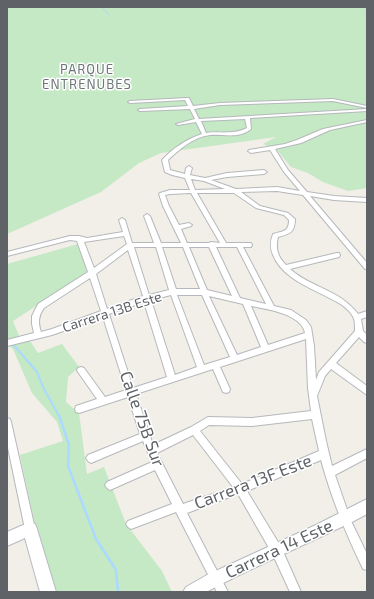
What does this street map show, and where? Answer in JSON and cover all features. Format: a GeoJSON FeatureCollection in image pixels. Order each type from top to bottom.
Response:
{"type":"FeatureCollection","features":[{"type":"Feature","properties":{"kind":"street"},"geometry":{"type":"LineString","coordinates":[[130,102],[187,99],[205,135]]}},
{"type":"Feature","properties":{"kind":"street"},"geometry":{"type":"LineString","coordinates":[[140,110],[220,104],[286,103],[333,100],[367,107]]}},
{"type":"Feature","properties":{"kind":"street"},"geometry":{"type":"LineString","coordinates":[[286,103],[294,114]]}},
{"type":"Feature","properties":{"kind":"street"},"geometry":{"type":"LineString","coordinates":[[178,124],[198,120],[367,110]]}},
{"type":"Feature","properties":{"kind":"street"},"geometry":{"type":"LineString","coordinates":[[246,117],[249,123],[249,129],[243,133],[237,135],[205,135],[182,144],[165,160],[167,171],[204,180],[234,191],[258,207],[286,214],[292,219],[292,226],[288,232],[275,236],[273,248],[279,263],[298,278],[345,304],[357,317],[360,325],[359,332],[322,374],[313,396]]}},
{"type":"Feature","properties":{"kind":"street"},"geometry":{"type":"LineString","coordinates":[[251,151],[272,149],[277,146],[304,140],[326,129],[347,123],[367,121]]}},
{"type":"Feature","properties":{"kind":"street"},"geometry":{"type":"LineString","coordinates":[[272,149],[286,171],[367,267]]}},
{"type":"Feature","properties":{"kind":"street"},"geometry":{"type":"LineString","coordinates":[[189,168],[187,177],[224,244]]}},
{"type":"Feature","properties":{"kind":"street"},"geometry":{"type":"LineString","coordinates":[[204,180],[227,175],[264,172]]}},
{"type":"Feature","properties":{"kind":"street"},"geometry":{"type":"LineString","coordinates":[[235,359],[204,292],[178,227],[166,206],[162,194],[170,192],[277,189],[306,194],[367,200]]}},
{"type":"Feature","properties":{"kind":"street"},"geometry":{"type":"LineString","coordinates":[[147,216],[202,370]]}},
{"type":"Feature","properties":{"kind":"street"},"geometry":{"type":"LineString","coordinates":[[122,220],[172,379]]}},
{"type":"Feature","properties":{"kind":"street"},"geometry":{"type":"LineString","coordinates":[[178,227],[189,226]]}},
{"type":"Feature","properties":{"kind":"street"},"geometry":{"type":"LineString","coordinates":[[7,254],[70,238],[87,240],[126,234]]}},
{"type":"Feature","properties":{"kind":"street","name":"Calle 75B Sur"},"geometry":{"type":"LineString","coordinates":[[79,238],[151,451],[223,592]]}},
{"type":"Feature","properties":{"kind":"street"},"geometry":{"type":"LineString","coordinates":[[39,336],[34,318],[36,311],[48,301],[92,273],[130,244],[249,245]]}},
{"type":"Feature","properties":{"kind":"street"},"geometry":{"type":"LineString","coordinates":[[212,244],[237,299]]}},
{"type":"Feature","properties":{"kind":"street"},"geometry":{"type":"LineString","coordinates":[[239,245],[272,308]]}},
{"type":"Feature","properties":{"kind":"street"},"geometry":{"type":"LineString","coordinates":[[285,268],[337,255]]}},
{"type":"Feature","properties":{"kind":"street","name":"Carrera 13B Este"},"geometry":{"type":"LineString","coordinates":[[7,343],[39,336],[68,327],[146,298],[173,292],[204,292],[288,312],[303,322],[308,329],[309,335]]}},
{"type":"Feature","properties":{"kind":"street"},"geometry":{"type":"LineString","coordinates":[[245,301],[266,349]]}},
{"type":"Feature","properties":{"kind":"street"},"geometry":{"type":"LineString","coordinates":[[357,317],[367,314]]}},
{"type":"Feature","properties":{"kind":"street"},"geometry":{"type":"LineString","coordinates":[[359,332],[367,340]]}},
{"type":"Feature","properties":{"kind":"street"},"geometry":{"type":"LineString","coordinates":[[79,409],[309,335],[313,396],[328,473],[345,519],[367,565]]}},
{"type":"Feature","properties":{"kind":"street"},"geometry":{"type":"LineString","coordinates":[[331,364],[367,391]]}},
{"type":"Feature","properties":{"kind":"street"},"geometry":{"type":"LineString","coordinates":[[215,365],[226,389]]}},
{"type":"Feature","properties":{"kind":"street"},"geometry":{"type":"LineString","coordinates":[[81,370],[103,401]]}},
{"type":"Feature","properties":{"kind":"street"},"geometry":{"type":"LineString","coordinates":[[151,451],[194,430],[208,421],[252,422],[317,414]]}},
{"type":"Feature","properties":{"kind":"street"},"geometry":{"type":"LineString","coordinates":[[7,426],[30,529],[48,592]]}},
{"type":"Feature","properties":{"kind":"street"},"geometry":{"type":"LineString","coordinates":[[194,430],[240,489],[277,551],[296,592]]}},
{"type":"Feature","properties":{"kind":"street"},"geometry":{"type":"LineString","coordinates":[[90,458],[145,436]]}},
{"type":"Feature","properties":{"kind":"street"},"geometry":{"type":"LineString","coordinates":[[328,473],[367,453]]}},
{"type":"Feature","properties":{"kind":"street","name":"Carrera 13F Este"},"geometry":{"type":"LineString","coordinates":[[131,524],[240,489],[324,454]]}},
{"type":"Feature","properties":{"kind":"street"},"geometry":{"type":"LineString","coordinates":[[110,485],[157,464]]}},
{"type":"Feature","properties":{"kind":"street","name":"Carrera 14 Este"},"geometry":{"type":"LineString","coordinates":[[191,592],[216,578],[345,519],[367,506]]}},
{"type":"Feature","properties":{"kind":"street"},"geometry":{"type":"LineString","coordinates":[[7,539],[30,529]]}},
{"type":"Feature","properties":{"kind":"green space"},"geometry":{"type":"Polygon","coordinates":[[[7,7],[367,7],[367,188],[348,191],[323,182],[308,173],[291,167],[277,150],[263,144],[276,137],[161,153],[139,163],[101,192],[7,234],[7,7]]]}},
{"type":"Feature","properties":{"kind":"green space"},"geometry":{"type":"Polygon","coordinates":[[[78,244],[88,272],[13,321],[19,336],[26,335],[38,353],[62,344],[79,367],[68,377],[66,402],[79,413],[87,474],[104,467],[126,524],[162,571],[172,592],[57,592],[37,535],[20,455],[63,441],[57,422],[32,393],[13,349],[7,344],[7,264],[78,244]]]}},
{"type":"Feature","properties":{"kind":"waterway"},"geometry":{"type":"LineString","coordinates":[[102,7],[109,15]]}},
{"type":"Feature","properties":{"kind":"waterway"},"geometry":{"type":"LineString","coordinates":[[12,343],[37,372],[44,389],[59,416]]}},
{"type":"Feature","properties":{"kind":"waterway"},"geometry":{"type":"LineString","coordinates":[[59,415],[69,445],[68,466],[96,539],[116,570],[118,592]]}},
{"type":"Feature","properties":{"kind":"district","name":"PARQUE ENTRENUBES"},"geometry":{"type":"Point","coordinates":[87,78]}}]}
